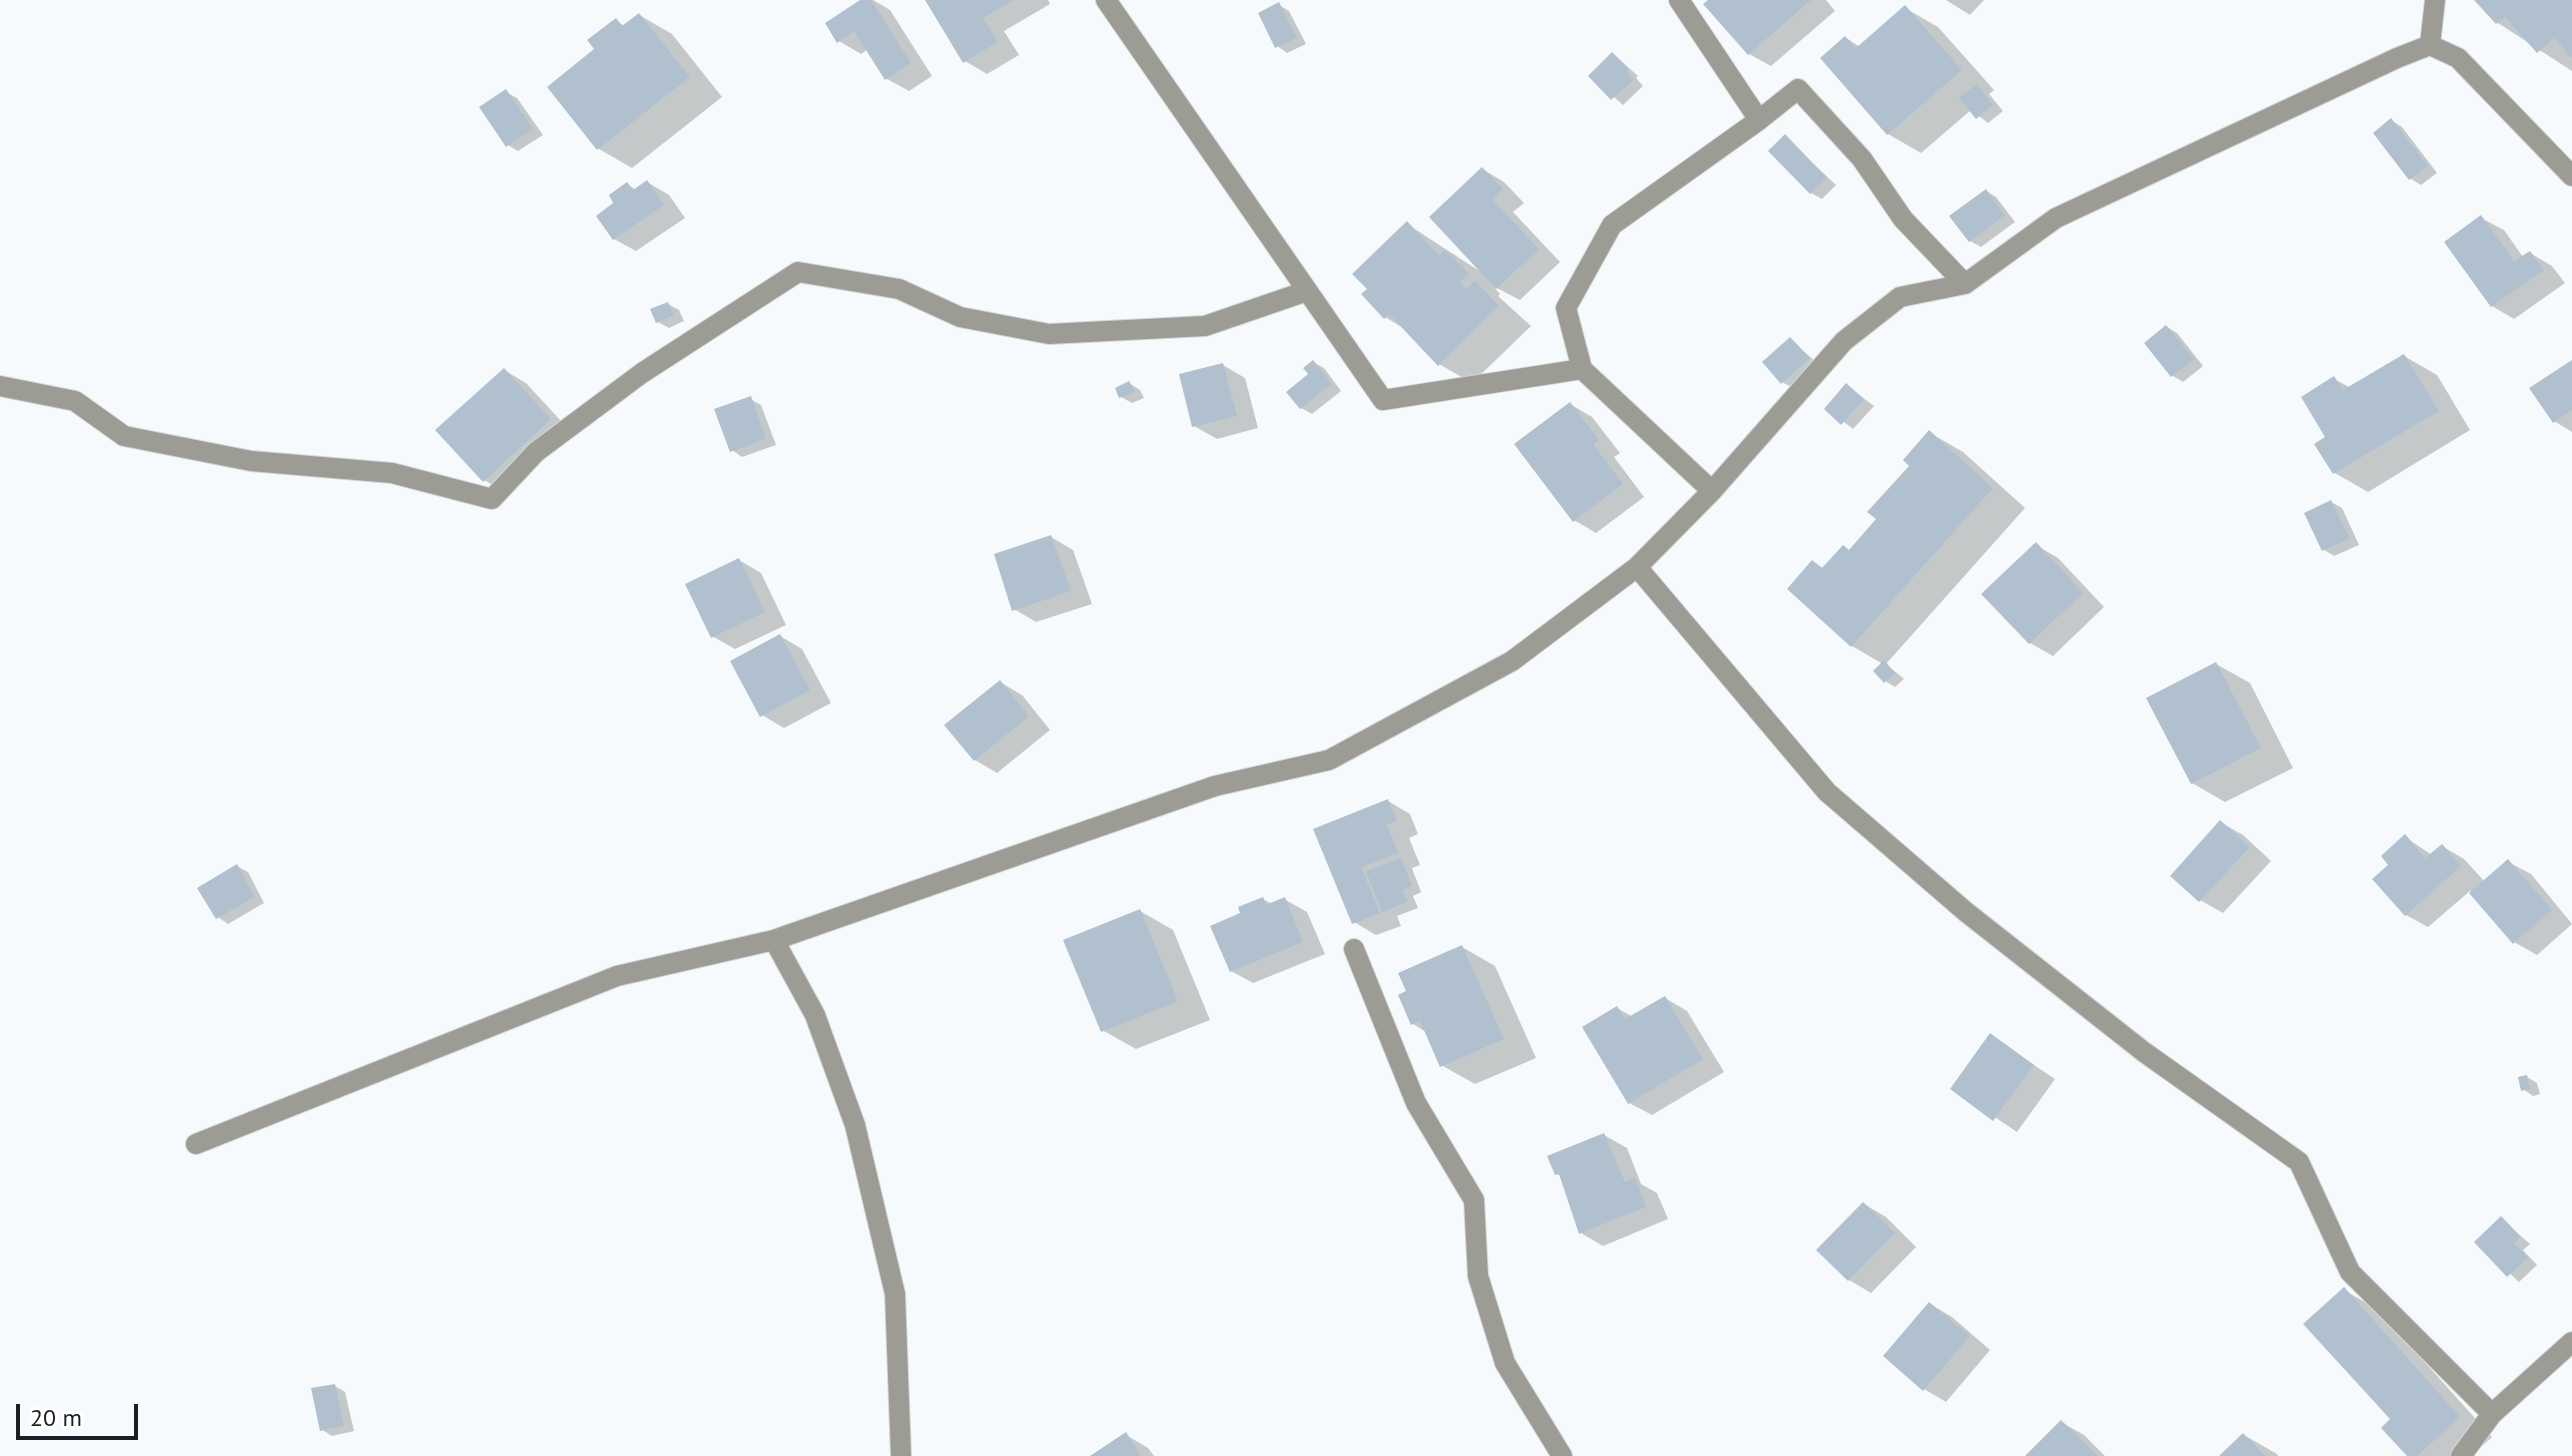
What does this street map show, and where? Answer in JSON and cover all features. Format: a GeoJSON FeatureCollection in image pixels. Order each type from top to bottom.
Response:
{"type":"FeatureCollection","features":[{"type":"Feature","properties":{"kind":"street"},"geometry":{"type":"LineString","coordinates":[[1106,0],[1383,400],[1582,369]]}},
{"type":"Feature","properties":{"kind":"street"},"geometry":{"type":"LineString","coordinates":[[1679,0],[1759,120]]}},
{"type":"Feature","properties":{"kind":"street"},"geometry":{"type":"LineString","coordinates":[[2430,45],[2435,0]]}},
{"type":"Feature","properties":{"kind":"street"},"geometry":{"type":"LineString","coordinates":[[196,1144],[617,976],[774,940],[1215,786],[1329,760],[1512,661],[1637,567],[1712,491],[1844,341],[1900,297],[1965,284],[2056,218],[2430,45],[2458,58],[2572,176]]}},
{"type":"Feature","properties":{"kind":"street"},"geometry":{"type":"LineString","coordinates":[[1712,491],[1582,369],[1566,308],[1612,225],[1798,89],[1862,159],[1903,219],[1965,284]]}},
{"type":"Feature","properties":{"kind":"street"},"geometry":{"type":"LineString","coordinates":[[0,386],[75,401],[124,436],[251,461],[392,473],[492,499],[536,452],[642,373],[798,272],[899,289],[960,317],[1049,334],[1205,326],[1307,291]]}},
{"type":"Feature","properties":{"kind":"street"},"geometry":{"type":"LineString","coordinates":[[1637,567],[1827,792],[1966,912],[2144,1052],[2299,1162],[2350,1272],[2492,1414]]}},
{"type":"Feature","properties":{"kind":"street"},"geometry":{"type":"LineString","coordinates":[[774,940],[815,1015],[855,1125],[895,1294],[901,1456]]}},
{"type":"Feature","properties":{"kind":"street"},"geometry":{"type":"LineString","coordinates":[[1354,949],[1416,1103],[1474,1200],[1478,1276],[1505,1363],[1562,1456]]}},
{"type":"Feature","properties":{"kind":"street"},"geometry":{"type":"LineString","coordinates":[[2461,1456],[2492,1414],[2572,1342]]}},
{"type":"Feature","properties":{"kind":"building"},"geometry":{"type":"Polygon","coordinates":[[[860,0],[871,0],[911,63],[885,80],[854,31],[837,43],[825,23],[860,0]]]}},
{"type":"Feature","properties":{"kind":"building"},"geometry":{"type":"Polygon","coordinates":[[[925,0],[1014,0],[983,18],[998,42],[963,63],[925,0]]]}},
{"type":"Feature","properties":{"kind":"building"},"geometry":{"type":"Polygon","coordinates":[[[1708,0],[1811,0],[1748,55],[1703,4],[1708,0]]]}},
{"type":"Feature","properties":{"kind":"building"},"geometry":{"type":"Polygon","coordinates":[[[2474,0],[2572,0],[2572,58],[2554,38],[2537,53],[2505,17],[2496,24],[2474,0]]]}},
{"type":"Feature","properties":{"kind":"building"},"geometry":{"type":"Polygon","coordinates":[[[1279,2],[1297,38],[1275,48],[1258,13],[1279,2]]]}},
{"type":"Feature","properties":{"kind":"building"},"geometry":{"type":"Polygon","coordinates":[[[1905,5],[1962,70],[1887,135],[1820,58],[1845,36],[1856,48],[1905,5]]]}},
{"type":"Feature","properties":{"kind":"building"},"geometry":{"type":"Polygon","coordinates":[[[639,13],[690,77],[597,150],[547,87],[594,49],[587,40],[616,18],[622,26],[639,13]]]}},
{"type":"Feature","properties":{"kind":"building"},"geometry":{"type":"Polygon","coordinates":[[[1612,52],[1629,69],[1627,72],[1634,80],[1611,100],[1588,76],[1612,52]]]}},
{"type":"Feature","properties":{"kind":"building"},"geometry":{"type":"Polygon","coordinates":[[[1977,84],[1993,105],[1976,119],[1959,98],[1977,84]]]}},
{"type":"Feature","properties":{"kind":"building"},"geometry":{"type":"Polygon","coordinates":[[[506,89],[533,129],[506,147],[479,107],[506,89]]]}},
{"type":"Feature","properties":{"kind":"building"},"geometry":{"type":"Polygon","coordinates":[[[2391,118],[2428,166],[2409,180],[2373,133],[2391,118]]]}},
{"type":"Feature","properties":{"kind":"building"},"geometry":{"type":"Polygon","coordinates":[[[1785,134],[1827,178],[1810,194],[1768,151],[1785,134]]]}},
{"type":"Feature","properties":{"kind":"building"},"geometry":{"type":"Polygon","coordinates":[[[1482,167],[1503,189],[1492,199],[1539,249],[1496,289],[1429,217],[1482,167]]]}},
{"type":"Feature","properties":{"kind":"building"},"geometry":{"type":"Polygon","coordinates":[[[647,180],[664,205],[613,240],[596,216],[613,203],[609,195],[627,182],[633,190],[647,180]]]}},
{"type":"Feature","properties":{"kind":"building"},"geometry":{"type":"Polygon","coordinates":[[[1986,189],[2005,215],[1969,242],[1949,216],[1986,189]]]}},
{"type":"Feature","properties":{"kind":"building"},"geometry":{"type":"Polygon","coordinates":[[[2481,215],[2514,261],[2530,251],[2544,270],[2491,307],[2444,242],[2481,215]]]}},
{"type":"Feature","properties":{"kind":"building"},"geometry":{"type":"Polygon","coordinates":[[[1407,221],[1439,256],[1445,250],[1469,274],[1460,282],[1466,289],[1475,281],[1499,306],[1438,366],[1389,314],[1384,319],[1361,294],[1367,289],[1352,274],[1407,221]]]}},
{"type":"Feature","properties":{"kind":"building"},"geometry":{"type":"Polygon","coordinates":[[[668,302],[674,315],[656,323],[650,309],[668,302]]]}},
{"type":"Feature","properties":{"kind":"building"},"geometry":{"type":"Polygon","coordinates":[[[2166,325],[2194,359],[2171,377],[2144,343],[2166,325]]]}},
{"type":"Feature","properties":{"kind":"building"},"geometry":{"type":"Polygon","coordinates":[[[1790,337],[1810,358],[1781,384],[1762,362],[1790,337]]]}},
{"type":"Feature","properties":{"kind":"building"},"geometry":{"type":"Polygon","coordinates":[[[2404,354],[2439,411],[2333,474],[2314,444],[2325,437],[2301,397],[2334,376],[2343,390],[2404,354]]]}},
{"type":"Feature","properties":{"kind":"building"},"geometry":{"type":"Polygon","coordinates":[[[1313,360],[1332,384],[1300,409],[1286,392],[1308,374],[1303,368],[1313,360]]]}},
{"type":"Feature","properties":{"kind":"building"},"geometry":{"type":"Polygon","coordinates":[[[2572,360],[2572,410],[2553,423],[2529,388],[2572,360]]]}},
{"type":"Feature","properties":{"kind":"building"},"geometry":{"type":"Polygon","coordinates":[[[1223,363],[1237,416],[1192,427],[1179,374],[1223,363]]]}},
{"type":"Feature","properties":{"kind":"building"},"geometry":{"type":"Polygon","coordinates":[[[504,368],[551,419],[483,482],[435,430],[504,368]]]}},
{"type":"Feature","properties":{"kind":"building"},"geometry":{"type":"Polygon","coordinates":[[[1129,381],[1135,392],[1119,398],[1115,388],[1129,381]]]}},
{"type":"Feature","properties":{"kind":"building"},"geometry":{"type":"Polygon","coordinates":[[[1846,383],[1864,399],[1841,425],[1824,409],[1846,383]]]}},
{"type":"Feature","properties":{"kind":"building"},"geometry":{"type":"Polygon","coordinates":[[[751,396],[766,439],[730,452],[714,409],[751,396]]]}},
{"type":"Feature","properties":{"kind":"building"},"geometry":{"type":"Polygon","coordinates":[[[1570,402],[1599,440],[1593,444],[1623,484],[1573,522],[1514,444],[1570,402]]]}},
{"type":"Feature","properties":{"kind":"building"},"geometry":{"type":"Polygon","coordinates":[[[1929,430],[1993,488],[1851,647],[1787,589],[1812,560],[1822,568],[1843,545],[1849,550],[1876,519],[1867,512],[1909,466],[1903,460],[1929,430]]]}},
{"type":"Feature","properties":{"kind":"building"},"geometry":{"type":"Polygon","coordinates":[[[2331,500],[2350,539],[2322,551],[2304,513],[2331,500]]]}},
{"type":"Feature","properties":{"kind":"building"},"geometry":{"type":"Polygon","coordinates":[[[1051,535],[1071,591],[1012,611],[994,554],[1051,535]]]}},
{"type":"Feature","properties":{"kind":"building"},"geometry":{"type":"Polygon","coordinates":[[[2036,542],[2083,593],[2029,644],[1981,594],[2036,542]]]}},
{"type":"Feature","properties":{"kind":"building"},"geometry":{"type":"Polygon","coordinates":[[[739,558],[765,612],[711,638],[685,584],[739,558]]]}},
{"type":"Feature","properties":{"kind":"building"},"geometry":{"type":"Polygon","coordinates":[[[780,634],[810,690],[760,717],[730,661],[780,634]]]}},
{"type":"Feature","properties":{"kind":"building"},"geometry":{"type":"Polygon","coordinates":[[[1884,660],[1895,673],[1884,683],[1873,671],[1884,660]]]}},
{"type":"Feature","properties":{"kind":"building"},"geometry":{"type":"Polygon","coordinates":[[[2216,662],[2261,748],[2191,784],[2146,698],[2216,662]]]}},
{"type":"Feature","properties":{"kind":"building"},"geometry":{"type":"Polygon","coordinates":[[[1000,680],[1029,716],[974,761],[944,725],[1000,680]]]}},
{"type":"Feature","properties":{"kind":"building"},"geometry":{"type":"Polygon","coordinates":[[[1388,799],[1397,821],[1387,825],[1398,853],[1361,867],[1380,913],[1352,924],[1313,829],[1388,799]]]}},
{"type":"Feature","properties":{"kind":"building"},"geometry":{"type":"Polygon","coordinates":[[[2220,820],[2250,847],[2199,902],[2170,876],[2220,820]]]}},
{"type":"Feature","properties":{"kind":"building"},"geometry":{"type":"Polygon","coordinates":[[[2405,834],[2425,858],[2442,844],[2461,866],[2405,916],[2372,879],[2388,865],[2381,856],[2405,834]]]}},
{"type":"Feature","properties":{"kind":"building"},"geometry":{"type":"Polygon","coordinates":[[[1401,858],[1412,886],[1403,890],[1408,902],[1382,912],[1366,871],[1401,858]]]}},
{"type":"Feature","properties":{"kind":"building"},"geometry":{"type":"Polygon","coordinates":[[[2508,859],[2552,910],[2513,944],[2469,893],[2508,859]]]}},
{"type":"Feature","properties":{"kind":"building"},"geometry":{"type":"Polygon","coordinates":[[[237,864],[255,897],[216,919],[197,888],[237,864]]]}},
{"type":"Feature","properties":{"kind":"building"},"geometry":{"type":"Polygon","coordinates":[[[1263,897],[1266,905],[1285,897],[1303,942],[1230,972],[1210,926],[1240,913],[1238,907],[1263,897]]]}},
{"type":"Feature","properties":{"kind":"building"},"geometry":{"type":"Polygon","coordinates":[[[1140,909],[1178,1001],[1101,1032],[1063,940],[1140,909]]]}},
{"type":"Feature","properties":{"kind":"building"},"geometry":{"type":"Polygon","coordinates":[[[1462,945],[1504,1039],[1440,1067],[1420,1021],[1411,1025],[1398,995],[1406,991],[1398,973],[1462,945]]]}},
{"type":"Feature","properties":{"kind":"building"},"geometry":{"type":"Polygon","coordinates":[[[1665,996],[1703,1059],[1628,1104],[1582,1027],[1617,1006],[1625,1019],[1665,996]]]}},
{"type":"Feature","properties":{"kind":"building"},"geometry":{"type":"Polygon","coordinates":[[[1990,1033],[2034,1065],[1993,1121],[1950,1089],[1990,1033]]]}},
{"type":"Feature","properties":{"kind":"building"},"geometry":{"type":"Polygon","coordinates":[[[2527,1075],[2530,1089],[2521,1091],[2518,1077],[2527,1075]]]}},
{"type":"Feature","properties":{"kind":"building"},"geometry":{"type":"Polygon","coordinates":[[[1604,1133],[1625,1182],[1635,1178],[1646,1207],[1579,1234],[1559,1174],[1555,1175],[1547,1156],[1604,1133]]]}},
{"type":"Feature","properties":{"kind":"building"},"geometry":{"type":"Polygon","coordinates":[[[1863,1202],[1895,1233],[1848,1281],[1816,1250],[1863,1202]]]}},
{"type":"Feature","properties":{"kind":"building"},"geometry":{"type":"Polygon","coordinates":[[[2501,1216],[2521,1237],[2514,1243],[2528,1258],[2507,1277],[2474,1242],[2501,1216]]]}},
{"type":"Feature","properties":{"kind":"building"},"geometry":{"type":"Polygon","coordinates":[[[2344,1287],[2460,1417],[2417,1456],[2407,1456],[2381,1428],[2390,1419],[2303,1324],[2344,1287]]]}},
{"type":"Feature","properties":{"kind":"building"},"geometry":{"type":"Polygon","coordinates":[[[1929,1302],[1970,1336],[1923,1391],[1883,1356],[1929,1302]]]}},
{"type":"Feature","properties":{"kind":"building"},"geometry":{"type":"Polygon","coordinates":[[[335,1384],[344,1426],[320,1431],[311,1388],[335,1384]]]}},
{"type":"Feature","properties":{"kind":"building"},"geometry":{"type":"Polygon","coordinates":[[[2061,1420],[2098,1456],[2025,1456],[2061,1420]]]}},
{"type":"Feature","properties":{"kind":"building"},"geometry":{"type":"Polygon","coordinates":[[[1126,1432],[1141,1456],[1090,1456],[1126,1432]]]}},
{"type":"Feature","properties":{"kind":"building"},"geometry":{"type":"Polygon","coordinates":[[[2243,1433],[2265,1456],[2219,1456],[2243,1433]]]}}]}
